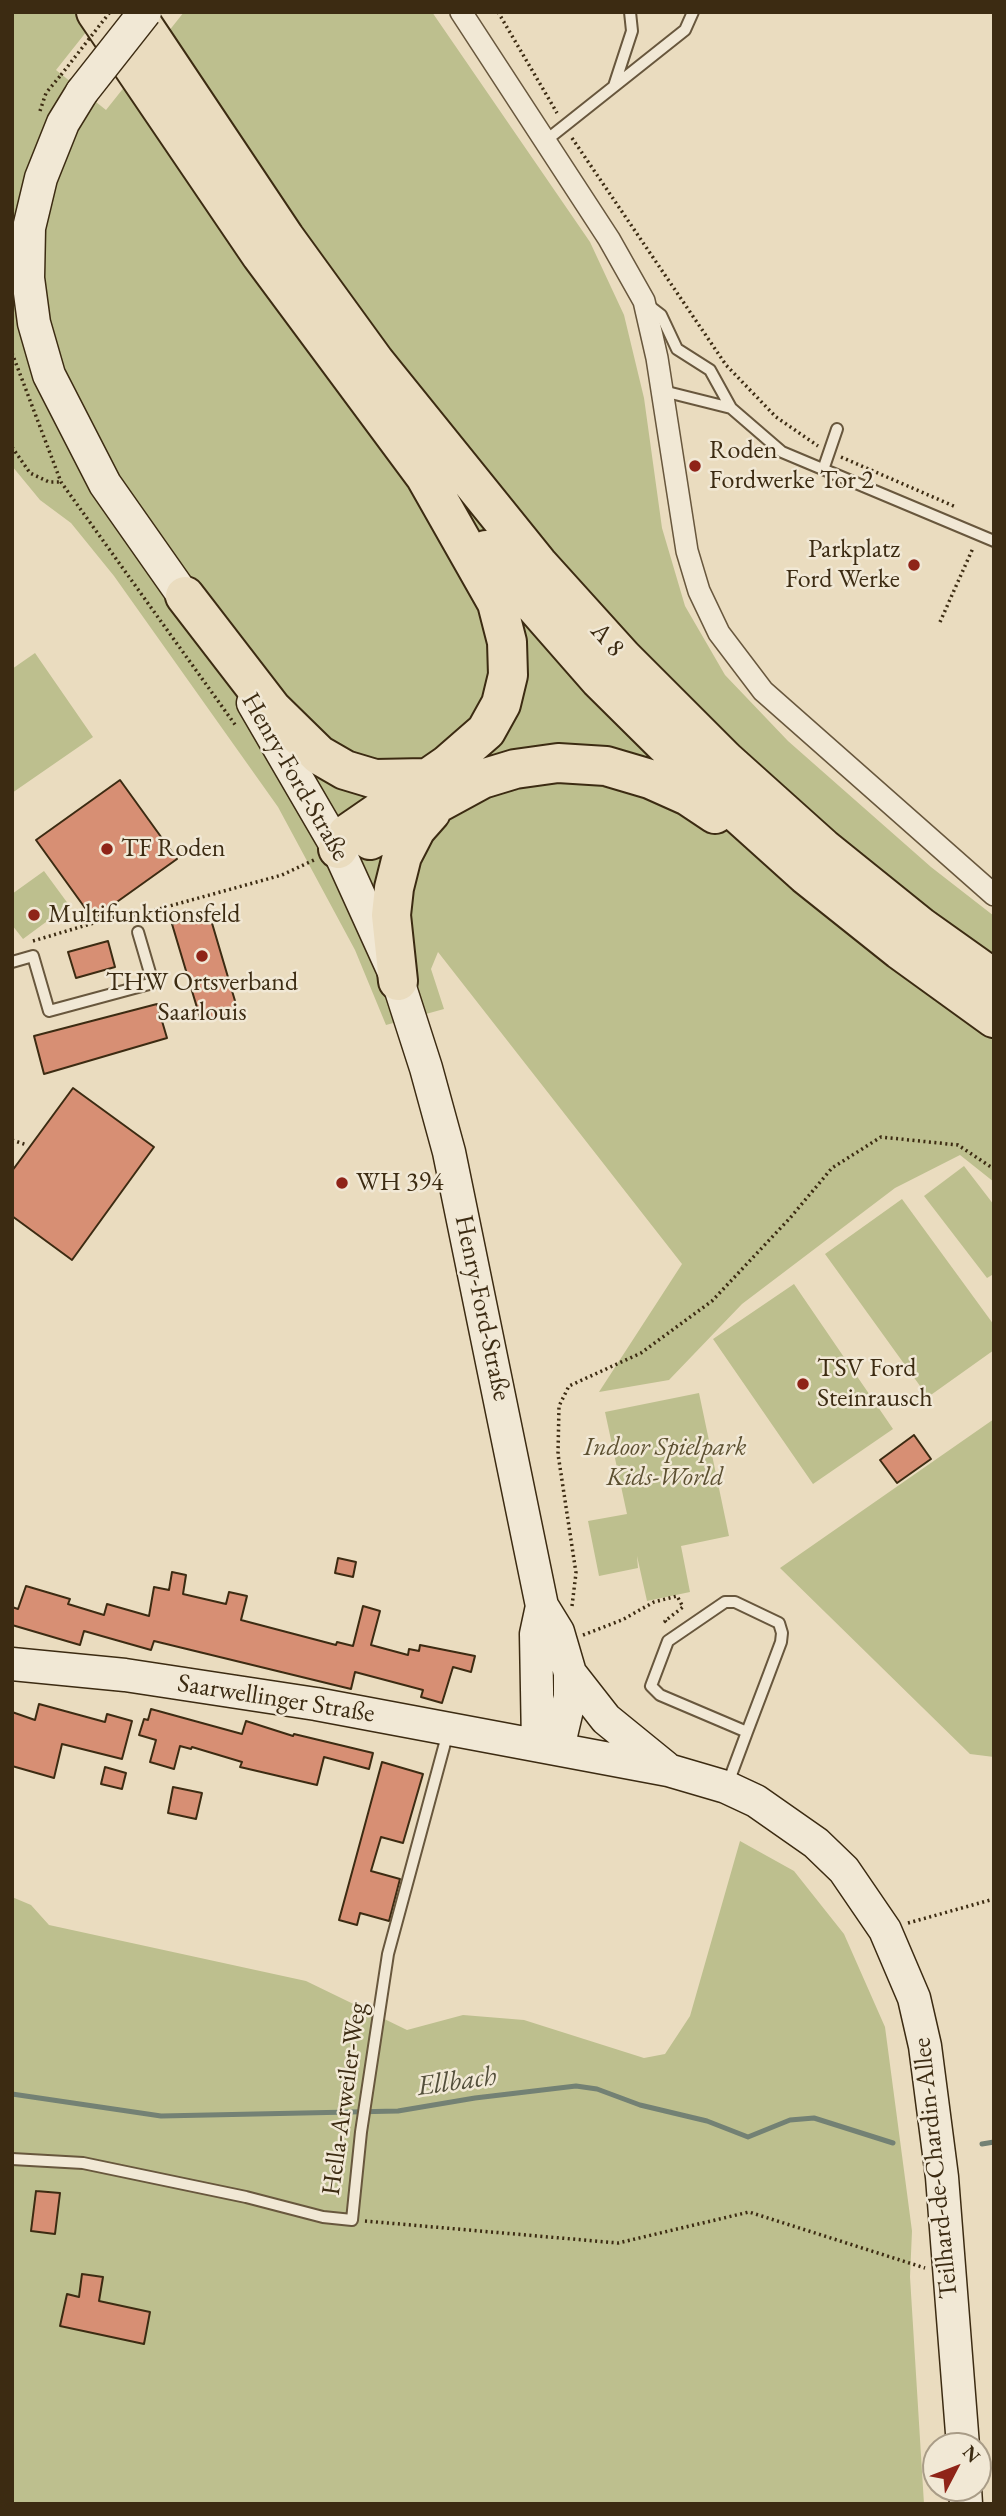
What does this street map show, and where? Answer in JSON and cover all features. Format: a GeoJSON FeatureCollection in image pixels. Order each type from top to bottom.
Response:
{"type":"FeatureCollection","features":[{"type":"Feature","properties":{"kind":"highway","name":"A 8"},"geometry":{"type":"LineString","coordinates":[[96,12],[261,255],[425,476],[599,679],[706,785],[806,875],[900,950],[994,1018]]}},
{"type":"Feature","properties":{"kind":"highway","name":"A 8"},"geometry":{"type":"LineString","coordinates":[[134,12],[285,238],[446,453],[538,564],[623,658],[725,760],[823,848],[920,927],[994,979]]}},
{"type":"Feature","properties":{"kind":"highway"},"geometry":{"type":"LineString","coordinates":[[398,981],[391,915],[402,856],[447,765],[486,731],[500,704],[508,675],[507,642],[497,603],[425,476]]}},
{"type":"Feature","properties":{"kind":"highway"},"geometry":{"type":"LineString","coordinates":[[185,596],[272,709],[319,755],[345,770],[432,791]]}},
{"type":"Feature","properties":{"kind":"highway"},"geometry":{"type":"LineString","coordinates":[[325,848],[432,791],[515,769],[558,763],[606,766],[650,779],[688,796],[806,875]]}},
{"type":"Feature","properties":{"kind":"street","name":"Henry-Ford-Straße"},"geometry":{"type":"LineString","coordinates":[[145,12],[71,83],[63,123],[41,178],[29,228],[28,278],[34,323],[49,375],[105,484],[185,596],[269,727],[325,848],[398,981],[449,1152],[542,1606],[560,1636],[570,1673],[570,1697],[548,1746]]}},
{"type":"Feature","properties":{"kind":"street"},"geometry":{"type":"LineString","coordinates":[[461,12],[610,239],[644,301],[663,391],[691,569],[706,608],[732,653],[763,691],[792,718],[994,895]]}},
{"type":"Feature","properties":{"kind":"street","name":"Henry-Ford-Straße"},"geometry":{"type":"LineString","coordinates":[[542,1606],[536,1634],[548,1746]]}},
{"type":"Feature","properties":{"kind":"street","name":"Saarwellinger Straße"},"geometry":{"type":"LineString","coordinates":[[12,1664],[166,1681],[316,1704],[548,1746]]}},
{"type":"Feature","properties":{"kind":"street"},"geometry":{"type":"LineString","coordinates":[[570,1673],[606,1719],[668,1770]]}},
{"type":"Feature","properties":{"kind":"street","name":"Teilhard-de-Chardin-Allee"},"geometry":{"type":"LineString","coordinates":[[548,1746],[668,1770],[727,1787],[783,1817],[844,1870],[886,1930],[914,1998],[925,2046],[942,2177],[962,2432]]}},
{"type":"Feature","properties":{"kind":"lane"},"geometry":{"type":"LineString","coordinates":[[614,86],[632,31],[630,12]]}},
{"type":"Feature","properties":{"kind":"lane"},"geometry":{"type":"LineString","coordinates":[[544,142],[685,30],[693,12]]}},
{"type":"Feature","properties":{"kind":"lane"},"geometry":{"type":"LineString","coordinates":[[644,301],[661,315],[677,349],[710,370],[731,408],[782,452],[797,461],[824,467],[994,541]]}},
{"type":"Feature","properties":{"kind":"lane"},"geometry":{"type":"LineString","coordinates":[[663,391],[731,408]]}},
{"type":"Feature","properties":{"kind":"lane"},"geometry":{"type":"LineString","coordinates":[[824,467],[837,429]]}},
{"type":"Feature","properties":{"kind":"lane"},"geometry":{"type":"LineString","coordinates":[[12,962],[33,956],[49,1011],[153,983],[138,932]]}},
{"type":"Feature","properties":{"kind":"lane"},"geometry":{"type":"LineString","coordinates":[[727,1787],[781,1642],[782,1628],[779,1623],[742,1605],[725,1602],[668,1641],[652,1686],[660,1695],[747,1732]]}},
{"type":"Feature","properties":{"kind":"lane","name":"Hella-Arweiler-Weg"},"geometry":{"type":"LineString","coordinates":[[12,2159],[83,2163],[246,2197],[323,2217],[352,2220],[361,2132],[388,1954],[449,1729]]}},
{"type":"Feature","properties":{"kind":"path"},"geometry":{"type":"LineString","coordinates":[[71,83],[110,12]]}},
{"type":"Feature","properties":{"kind":"path"},"geometry":{"type":"LineString","coordinates":[[498,12],[565,128],[726,365],[776,417],[829,451],[961,510]]}},
{"type":"Feature","properties":{"kind":"path"},"geometry":{"type":"LineString","coordinates":[[12,354],[61,482],[237,727]]}},
{"type":"Feature","properties":{"kind":"path"},"geometry":{"type":"LineString","coordinates":[[12,447],[30,473],[49,482],[61,482]]}},
{"type":"Feature","properties":{"kind":"path"},"geometry":{"type":"LineString","coordinates":[[940,622],[979,534]]}},
{"type":"Feature","properties":{"kind":"path"},"geometry":{"type":"LineString","coordinates":[[28,943],[124,914],[137,915],[282,875],[317,859],[325,848]]}},
{"type":"Feature","properties":{"kind":"path"},"geometry":{"type":"LineString","coordinates":[[665,1621],[683,1607],[677,1595],[654,1602],[594,1632],[560,1636],[570,1611],[575,1581],[558,1454],[559,1406],[569,1386],[641,1353],[712,1301],[790,1219],[832,1168],[881,1137],[958,1145],[994,1169]]}},
{"type":"Feature","properties":{"kind":"path"},"geometry":{"type":"LineString","coordinates":[[12,1140],[27,1146]]}},
{"type":"Feature","properties":{"kind":"path"},"geometry":{"type":"LineString","coordinates":[[886,1930],[994,1899]]}},
{"type":"Feature","properties":{"kind":"path"},"geometry":{"type":"LineString","coordinates":[[352,2220],[618,2243],[749,2212],[921,2267],[948,2268]]}},
{"type":"Feature","properties":{"kind":"green space"},"geometry":{"type":"Polygon","coordinates":[[[12,12],[102,12],[56,70],[106,110],[184,12],[432,12],[590,242],[624,315],[644,398],[662,528],[685,606],[725,675],[788,741],[931,867],[994,916],[994,1182],[960,1155],[895,1188],[742,1304],[669,1380],[599,1392],[682,1264],[438,952],[431,969],[444,1009],[386,1025],[355,950],[278,807],[114,576],[71,523],[40,500],[12,466],[12,12]]]}},
{"type":"Feature","properties":{"kind":"green space"},"geometry":{"type":"Polygon","coordinates":[[[35,653],[93,737],[12,793],[12,669],[35,653]]]}},
{"type":"Feature","properties":{"kind":"green space","name":"Multifunktionsfeld"},"geometry":{"type":"Polygon","coordinates":[[[44,871],[69,905],[23,939],[12,925],[12,894],[44,871]]]}},
{"type":"Feature","properties":{"kind":"green space"},"geometry":{"type":"Polygon","coordinates":[[[964,1166],[994,1205],[994,1277],[992,1275],[987,1278],[924,1196],[964,1166]]]}},
{"type":"Feature","properties":{"kind":"green space"},"geometry":{"type":"Polygon","coordinates":[[[902,1199],[994,1325],[994,1350],[928,1397],[825,1254],[902,1199]]]}},
{"type":"Feature","properties":{"kind":"green space","name":"TSV Ford Steinrausch"},"geometry":{"type":"Polygon","coordinates":[[[794,1284],[893,1429],[813,1484],[713,1339],[794,1284]]]}},
{"type":"Feature","properties":{"kind":"green space","name":"Indoor Spielpark Kids-World"},"geometry":{"type":"Polygon","coordinates":[[[699,1393],[729,1536],[681,1546],[690,1592],[647,1601],[637,1556],[638,1568],[599,1576],[588,1521],[627,1514],[605,1412],[699,1393]]]}},
{"type":"Feature","properties":{"kind":"green space"},"geometry":{"type":"Polygon","coordinates":[[[994,1419],[994,1757],[970,1754],[780,1568],[994,1419]]]}},
{"type":"Feature","properties":{"kind":"green space"},"geometry":{"type":"Polygon","coordinates":[[[740,1841],[794,1871],[844,1934],[885,2027],[912,2231],[910,2277],[924,2504],[12,2504],[12,1897],[31,1905],[49,1925],[306,1981],[407,2030],[463,2015],[524,2020],[644,2058],[665,2054],[690,2016],[740,1841]]]}},
{"type":"Feature","properties":{"kind":"building","name":"TF Roden"},"geometry":{"type":"Polygon","coordinates":[[[120,780],[177,859],[93,919],[36,840],[120,780]]]}},
{"type":"Feature","properties":{"kind":"building","name":"THW Ortsverband Saarlouis"},"geometry":{"type":"Polygon","coordinates":[[[209,913],[238,1011],[201,1021],[172,924],[209,913]]]}},
{"type":"Feature","properties":{"kind":"building"},"geometry":{"type":"Polygon","coordinates":[[[108,941],[115,967],[76,978],[68,952],[108,941]]]}},
{"type":"Feature","properties":{"kind":"building"},"geometry":{"type":"Polygon","coordinates":[[[157,1004],[167,1038],[44,1074],[34,1036],[157,1004]]]}},
{"type":"Feature","properties":{"kind":"building"},"geometry":{"type":"Polygon","coordinates":[[[73,1088],[154,1147],[72,1260],[12,1216],[12,1171],[73,1088]]]}},
{"type":"Feature","properties":{"kind":"building"},"geometry":{"type":"Polygon","coordinates":[[[914,1435],[931,1459],[897,1483],[880,1460],[914,1435]]]}},
{"type":"Feature","properties":{"kind":"building"},"geometry":{"type":"Polygon","coordinates":[[[338,1558],[356,1562],[353,1577],[335,1573],[338,1558]]]}},
{"type":"Feature","properties":{"kind":"building"},"geometry":{"type":"Polygon","coordinates":[[[172,1572],[186,1575],[183,1594],[226,1604],[229,1592],[247,1596],[241,1620],[336,1645],[337,1642],[353,1646],[363,1606],[380,1611],[371,1645],[408,1655],[409,1649],[419,1651],[420,1645],[475,1656],[471,1672],[453,1667],[442,1703],[421,1697],[423,1690],[355,1672],[351,1689],[154,1641],[151,1650],[84,1631],[80,1645],[12,1625],[12,1607],[18,1609],[26,1586],[70,1599],[68,1604],[104,1615],[107,1604],[149,1616],[154,1587],[169,1590],[172,1572]]]}},
{"type":"Feature","properties":{"kind":"building"},"geometry":{"type":"Polygon","coordinates":[[[39,1704],[105,1722],[107,1714],[132,1721],[122,1759],[62,1744],[54,1778],[12,1766],[12,1712],[35,1720],[39,1704]]]}},
{"type":"Feature","properties":{"kind":"building"},"geometry":{"type":"Polygon","coordinates":[[[151,1709],[242,1734],[246,1721],[293,1736],[294,1734],[373,1753],[369,1769],[324,1757],[317,1785],[240,1767],[242,1762],[192,1747],[180,1746],[174,1769],[150,1762],[156,1740],[139,1735],[144,1719],[148,1720],[151,1709]]]}},
{"type":"Feature","properties":{"kind":"building"},"geometry":{"type":"Polygon","coordinates":[[[382,1762],[423,1774],[403,1843],[381,1837],[371,1871],[400,1879],[389,1921],[360,1913],[357,1925],[339,1920],[382,1762]]]}},
{"type":"Feature","properties":{"kind":"building"},"geometry":{"type":"Polygon","coordinates":[[[105,1767],[126,1773],[122,1789],[101,1784],[105,1767]]]}},
{"type":"Feature","properties":{"kind":"building"},"geometry":{"type":"Polygon","coordinates":[[[173,1787],[202,1793],[196,1819],[168,1813],[173,1787]]]}},
{"type":"Feature","properties":{"kind":"building"},"geometry":{"type":"Polygon","coordinates":[[[36,2191],[60,2193],[55,2234],[31,2231],[36,2191]]]}},
{"type":"Feature","properties":{"kind":"building"},"geometry":{"type":"Polygon","coordinates":[[[82,2274],[103,2277],[99,2301],[150,2312],[144,2344],[60,2326],[67,2294],[79,2297],[82,2274]]]}},
{"type":"Feature","properties":{"kind":"waterway","name":"Ellbach"},"geometry":{"type":"LineString","coordinates":[[12,2094],[161,2116],[398,2111],[475,2098],[576,2086],[597,2089],[640,2105],[707,2121],[748,2137],[790,2120],[814,2118],[893,2143]]}},
{"type":"Feature","properties":{"kind":"waterway","name":"Ellbach"},"geometry":{"type":"LineString","coordinates":[[982,2144],[994,2142]]}},
{"type":"Feature","properties":{"kind":"place","name":"Roden Fordwerke Tor 2"},"geometry":{"type":"Point","coordinates":[695,466]}},
{"type":"Feature","properties":{"kind":"place","name":"Parkplatz Ford Werke"},"geometry":{"type":"Point","coordinates":[914,565]}},
{"type":"Feature","properties":{"kind":"place","name":"TF Roden"},"geometry":{"type":"Point","coordinates":[107,849]}},
{"type":"Feature","properties":{"kind":"place","name":"Multifunktionsfeld"},"geometry":{"type":"Point","coordinates":[34,915]}},
{"type":"Feature","properties":{"kind":"place","name":"THW Ortsverband Saarlouis"},"geometry":{"type":"Point","coordinates":[202,956]}},
{"type":"Feature","properties":{"kind":"place","name":"WH 394"},"geometry":{"type":"Point","coordinates":[342,1183]}},
{"type":"Feature","properties":{"kind":"place","name":"TSV Ford Steinrausch"},"geometry":{"type":"Point","coordinates":[803,1384]}}]}
